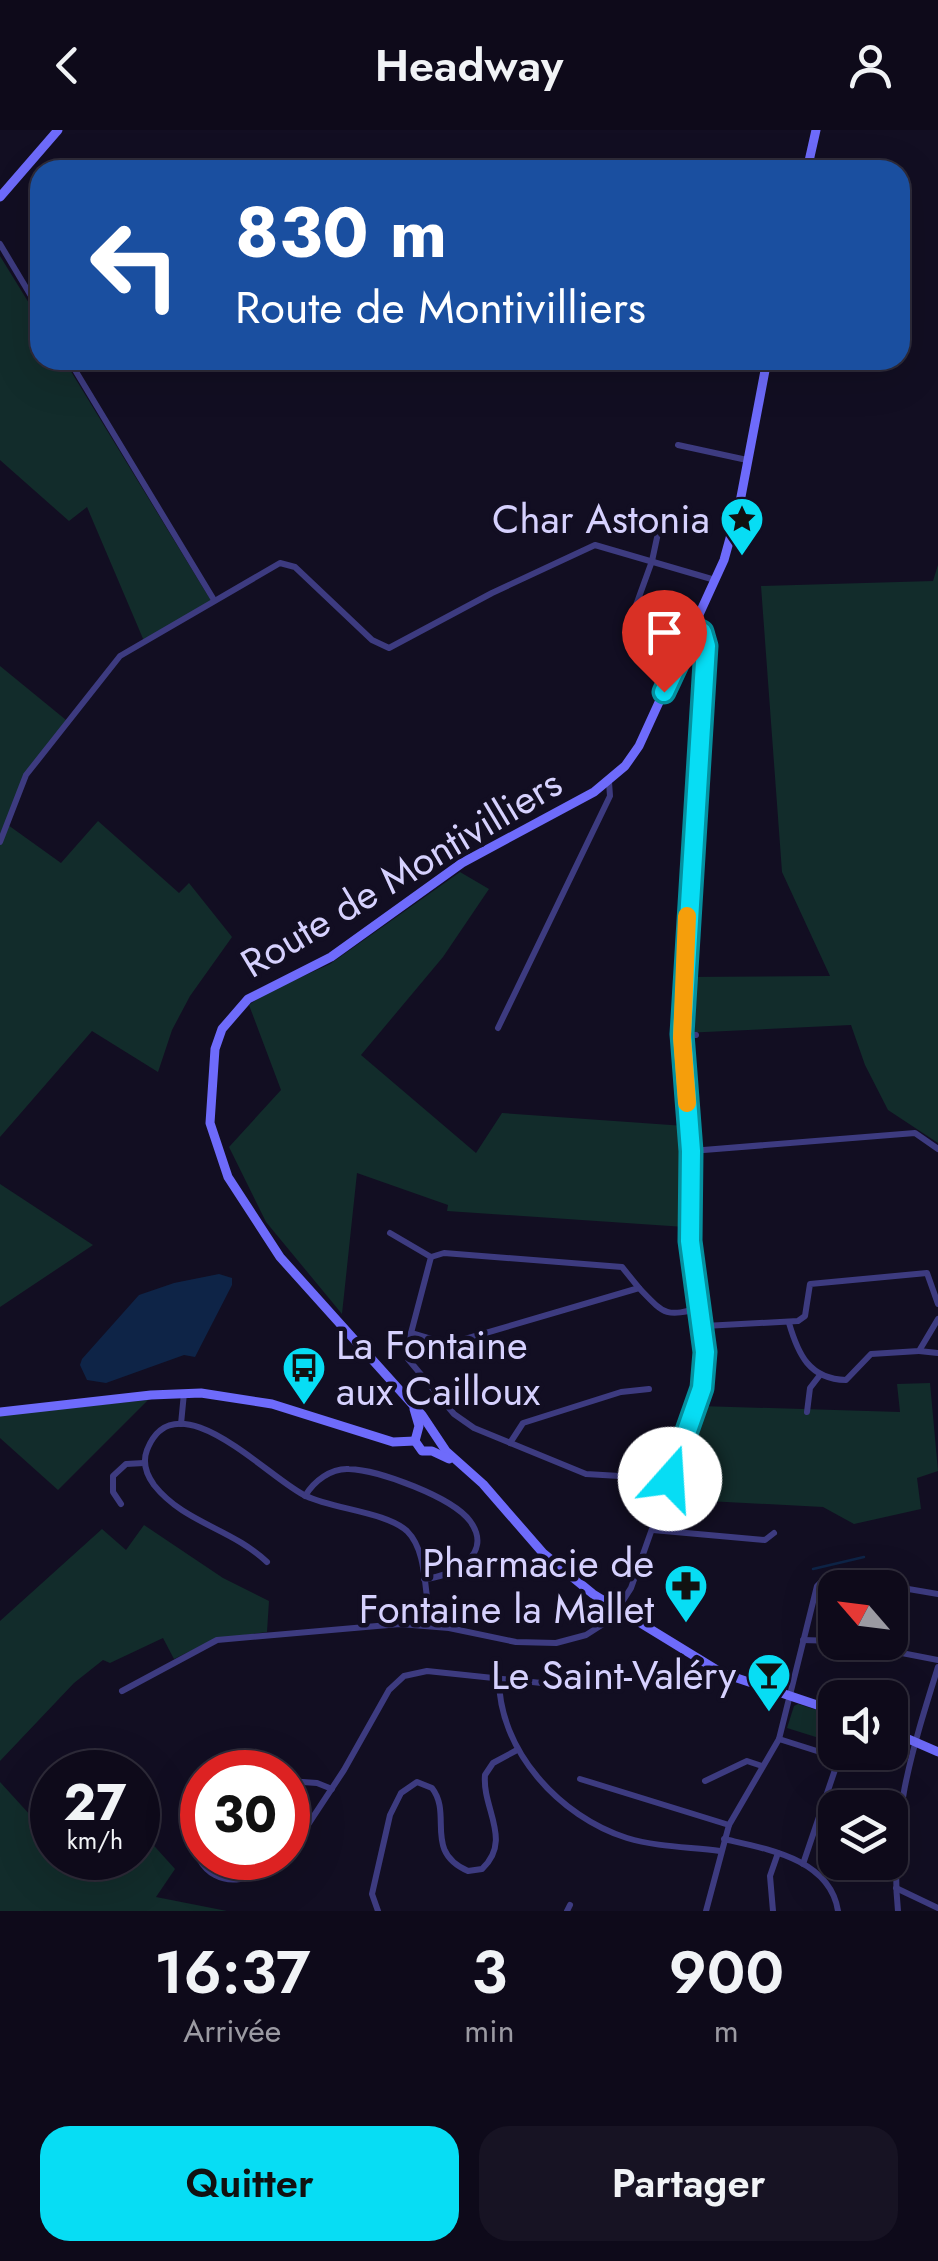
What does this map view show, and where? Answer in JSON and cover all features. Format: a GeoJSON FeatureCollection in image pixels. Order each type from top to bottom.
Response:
{"type":"FeatureCollection","features":[{"type":"Feature","properties":{"kind":"street"},"geometry":{"type":"LineString","coordinates":[[32,160],[58,130]]}},
{"type":"Feature","properties":{"kind":"street"},"geometry":{"type":"LineString","coordinates":[[809,160],[816,130]]}},
{"type":"Feature","properties":{"kind":"street"},"geometry":{"type":"LineString","coordinates":[[0,198],[30,163]]}},
{"type":"Feature","properties":{"kind":"street"},"geometry":{"type":"LineString","coordinates":[[0,244],[30,294]]}},
{"type":"Feature","properties":{"kind":"street"},"geometry":{"type":"LineString","coordinates":[[75,370],[214,600]]}},
{"type":"Feature","properties":{"kind":"street","name":"Route de Montivilliers"},"geometry":{"type":"LineString","coordinates":[[764,370],[730,539],[716,580],[639,746],[608,782],[462,862],[332,957],[248,999],[222,1029],[214,1049],[210,1124],[221,1159],[242,1202],[280,1257],[410,1402],[439,1442],[553,1562],[593,1594],[722,1673],[818,1706]]}},
{"type":"Feature","properties":{"kind":"street"},"geometry":{"type":"LineString","coordinates":[[678,445],[748,460]]}},
{"type":"Feature","properties":{"kind":"street"},"geometry":{"type":"LineString","coordinates":[[635,608],[662,518]]}},
{"type":"Feature","properties":{"kind":"street"},"geometry":{"type":"LineString","coordinates":[[0,842],[26,775],[120,656],[280,563],[288,563],[372,640],[389,648],[594,545],[716,580]]}},
{"type":"Feature","properties":{"kind":"street"},"geometry":{"type":"LineString","coordinates":[[122,1691],[216,1640],[366,1626],[432,1626],[491,1639],[556,1643],[586,1635],[619,1610],[641,1566],[702,1388],[704,1326],[690,1241],[691,1151],[682,1034],[704,637],[692,631]]}},
{"type":"Feature","properties":{"kind":"street"},"geometry":{"type":"LineString","coordinates":[[498,1028],[610,796],[608,782]]}},
{"type":"Feature","properties":{"kind":"street"},"geometry":{"type":"LineString","coordinates":[[682,1034],[696,1035]]}},
{"type":"Feature","properties":{"kind":"street"},"geometry":{"type":"LineString","coordinates":[[691,1151],[916,1134],[938,1149]]}},
{"type":"Feature","properties":{"kind":"street"},"geometry":{"type":"LineString","coordinates":[[390,1232],[431,1256],[622,1267],[663,1313],[672,1315],[701,1308]]}},
{"type":"Feature","properties":{"kind":"street"},"geometry":{"type":"LineString","coordinates":[[431,1256],[408,1359],[454,1414],[474,1428],[586,1474],[670,1479]]}},
{"type":"Feature","properties":{"kind":"street"},"geometry":{"type":"LineString","coordinates":[[704,1326],[789,1323],[806,1316],[810,1284],[927,1273],[938,1304]]}},
{"type":"Feature","properties":{"kind":"street"},"geometry":{"type":"LineString","coordinates":[[411,1333],[448,1344],[639,1288]]}},
{"type":"Feature","properties":{"kind":"street"},"geometry":{"type":"LineString","coordinates":[[919,1351],[938,1319]]}},
{"type":"Feature","properties":{"kind":"street"},"geometry":{"type":"LineString","coordinates":[[789,1323],[798,1352],[820,1375],[846,1380],[871,1354],[938,1354]]}},
{"type":"Feature","properties":{"kind":"street"},"geometry":{"type":"LineString","coordinates":[[808,1412],[810,1388],[820,1375]]}},
{"type":"Feature","properties":{"kind":"street"},"geometry":{"type":"LineString","coordinates":[[510,1442],[523,1423],[621,1392],[649,1389]]}},
{"type":"Feature","properties":{"kind":"street"},"geometry":{"type":"LineString","coordinates":[[180,1424],[184,1393]]}},
{"type":"Feature","properties":{"kind":"street"},"geometry":{"type":"LineString","coordinates":[[0,1412],[184,1393],[272,1404],[381,1438],[417,1436],[432,1429]]}},
{"type":"Feature","properties":{"kind":"street","name":"Route de Montivilliers"},"geometry":{"type":"LineString","coordinates":[[410,1402],[418,1421],[417,1436]]}},
{"type":"Feature","properties":{"kind":"street"},"geometry":{"type":"LineString","coordinates":[[267,1562],[234,1535],[175,1506],[152,1482],[144,1462],[155,1437],[180,1424],[212,1430],[305,1496],[401,1527],[417,1544],[432,1626]]}},
{"type":"Feature","properties":{"kind":"street"},"geometry":{"type":"LineString","coordinates":[[417,1436],[419,1450],[432,1452],[468,1471]]}},
{"type":"Feature","properties":{"kind":"street"},"geometry":{"type":"LineString","coordinates":[[432,1452],[439,1442]]}},
{"type":"Feature","properties":{"kind":"street"},"geometry":{"type":"LineString","coordinates":[[121,1504],[113,1492],[113,1476],[126,1464],[144,1462]]}},
{"type":"Feature","properties":{"kind":"street"},"geometry":{"type":"LineString","coordinates":[[305,1496],[313,1483],[348,1468],[387,1478],[451,1506],[472,1524],[477,1544],[457,1571],[424,1580]]}},
{"type":"Feature","properties":{"kind":"street"},"geometry":{"type":"LineString","coordinates":[[653,1530],[766,1540],[774,1533]]}},
{"type":"Feature","properties":{"kind":"street"},"geometry":{"type":"LineString","coordinates":[[706,1911],[729,1825],[778,1739],[817,1586],[838,1577],[938,1594]]}},
{"type":"Feature","properties":{"kind":"street"},"geometry":{"type":"LineString","coordinates":[[803,1640],[818,1641]]}},
{"type":"Feature","properties":{"kind":"street"},"geometry":{"type":"LineString","coordinates":[[898,1911],[902,1792],[938,1663],[908,1656]]}},
{"type":"Feature","properties":{"kind":"street"},"geometry":{"type":"LineString","coordinates":[[310,1821],[389,1690],[404,1676],[427,1671],[599,1688]]}},
{"type":"Feature","properties":{"kind":"street"},"geometry":{"type":"LineString","coordinates":[[499,1677],[504,1713],[518,1750],[562,1801],[607,1830],[648,1843],[720,1852]]}},
{"type":"Feature","properties":{"kind":"street"},"geometry":{"type":"LineString","coordinates":[[908,1738],[938,1752]]}},
{"type":"Feature","properties":{"kind":"street"},"geometry":{"type":"LineString","coordinates":[[778,1739],[818,1749]]}},
{"type":"Feature","properties":{"kind":"street"},"geometry":{"type":"LineString","coordinates":[[378,1911],[372,1894],[390,1815],[402,1793],[416,1782],[432,1788],[438,1799],[441,1843],[447,1855],[468,1871],[482,1869],[493,1856],[496,1840],[485,1775],[493,1762],[518,1750]]}},
{"type":"Feature","properties":{"kind":"street"},"geometry":{"type":"LineString","coordinates":[[705,1781],[747,1761],[762,1766]]}},
{"type":"Feature","properties":{"kind":"street"},"geometry":{"type":"LineString","coordinates":[[803,1864],[835,1770]]}},
{"type":"Feature","properties":{"kind":"street"},"geometry":{"type":"LineString","coordinates":[[580,1779],[729,1825]]}},
{"type":"Feature","properties":{"kind":"street"},"geometry":{"type":"LineString","coordinates":[[310,1783],[332,1789]]}},
{"type":"Feature","properties":{"kind":"street"},"geometry":{"type":"LineString","coordinates":[[724,1839],[803,1864],[828,1884],[838,1911]]}},
{"type":"Feature","properties":{"kind":"street"},"geometry":{"type":"LineString","coordinates":[[773,1911],[770,1876],[778,1853]]}},
{"type":"Feature","properties":{"kind":"street"},"geometry":{"type":"LineString","coordinates":[[896,1888],[938,1908]]}},
{"type":"Feature","properties":{"kind":"green space"},"geometry":{"type":"Polygon","coordinates":[[[0,256],[30,305],[30,370],[70,370],[213,604],[144,641],[87,507],[69,521],[0,460],[0,256]]]}},
{"type":"Feature","properties":{"kind":"green space"},"geometry":{"type":"Polygon","coordinates":[[[938,565],[938,1143],[888,1110],[865,1065],[851,1025],[684,1033],[687,977],[830,976],[782,872],[761,586],[933,581],[938,565]]]}},
{"type":"Feature","properties":{"kind":"green space"},"geometry":{"type":"Polygon","coordinates":[[[0,666],[66,720],[25,780],[8,825],[61,863],[98,821],[179,893],[189,883],[232,937],[190,996],[172,1030],[158,1072],[92,1031],[0,1137],[0,666]]]}},
{"type":"Feature","properties":{"kind":"green space"},"geometry":{"type":"Polygon","coordinates":[[[460,872],[489,889],[443,957],[361,1055],[476,1153],[502,1113],[685,1126],[685,1227],[447,1211],[448,1205],[357,1173],[342,1314],[266,1222],[229,1147],[281,1090],[249,1005],[266,993],[330,964],[460,872]]]}},
{"type":"Feature","properties":{"kind":"green space"},"geometry":{"type":"Polygon","coordinates":[[[0,1184],[93,1245],[0,1307],[0,1184]]]}},
{"type":"Feature","properties":{"kind":"green space"},"geometry":{"type":"Polygon","coordinates":[[[930,1383],[938,1471],[917,1478],[921,1509],[854,1524],[823,1507],[669,1499],[700,1406],[900,1412],[897,1384],[930,1383]]]}},
{"type":"Feature","properties":{"kind":"green space"},"geometry":{"type":"Polygon","coordinates":[[[148,1400],[58,1490],[0,1438],[0,1415],[148,1400]]]}},
{"type":"Feature","properties":{"kind":"green space"},"geometry":{"type":"Polygon","coordinates":[[[144,1525],[223,1578],[269,1601],[267,1632],[215,1639],[174,1659],[163,1638],[110,1663],[103,1660],[74,1683],[0,1761],[0,1621],[102,1529],[126,1550],[144,1525]]]}},
{"type":"Feature","properties":{"kind":"green space"},"geometry":{"type":"Polygon","coordinates":[[[794,1706],[818,1710],[818,1738],[787,1728],[794,1706]]]}},
{"type":"Feature","properties":{"kind":"green space"},"geometry":{"type":"Polygon","coordinates":[[[0,1782],[30,1815],[30,1880],[160,1880],[160,1852],[175,1869],[156,1897],[227,1911],[0,1911],[0,1782]]]}},
{"type":"Feature","properties":{"kind":"water"},"geometry":{"type":"Polygon","coordinates":[[[219,1274],[232,1278],[232,1285],[195,1357],[184,1355],[106,1383],[87,1380],[80,1365],[82,1359],[139,1295],[219,1274]]]}},
{"type":"Feature","properties":{"kind":"waterway"},"geometry":{"type":"LineString","coordinates":[[813,1569],[864,1557]]}},
{"type":"Feature","properties":{"kind":"slow traffic"},"geometry":{"type":"LineString","coordinates":[[687,916],[682,1038],[687,1103]]}},
{"type":"Feature","properties":{"kind":"place","name":"Char Astonia"},"geometry":{"type":"Point","coordinates":[742,557]}},
{"type":"Feature","properties":{"kind":"place","name":"La Fontaine aux Cailloux"},"geometry":{"type":"Point","coordinates":[304,1406]}},
{"type":"Feature","properties":{"kind":"place","name":"Pharmacie de Fontaine la Mallet"},"geometry":{"type":"Point","coordinates":[686,1624]}},
{"type":"Feature","properties":{"kind":"place","name":"Le Saint-Valéry"},"geometry":{"type":"Point","coordinates":[769,1713]}},
{"type":"Feature","properties":{"kind":"route"},"geometry":{"type":"LineString","coordinates":[[664,692],[694,628],[702,632],[706,646],[682,1038],[691,1151],[690,1241],[705,1352],[702,1388],[670,1479]]}}]}
